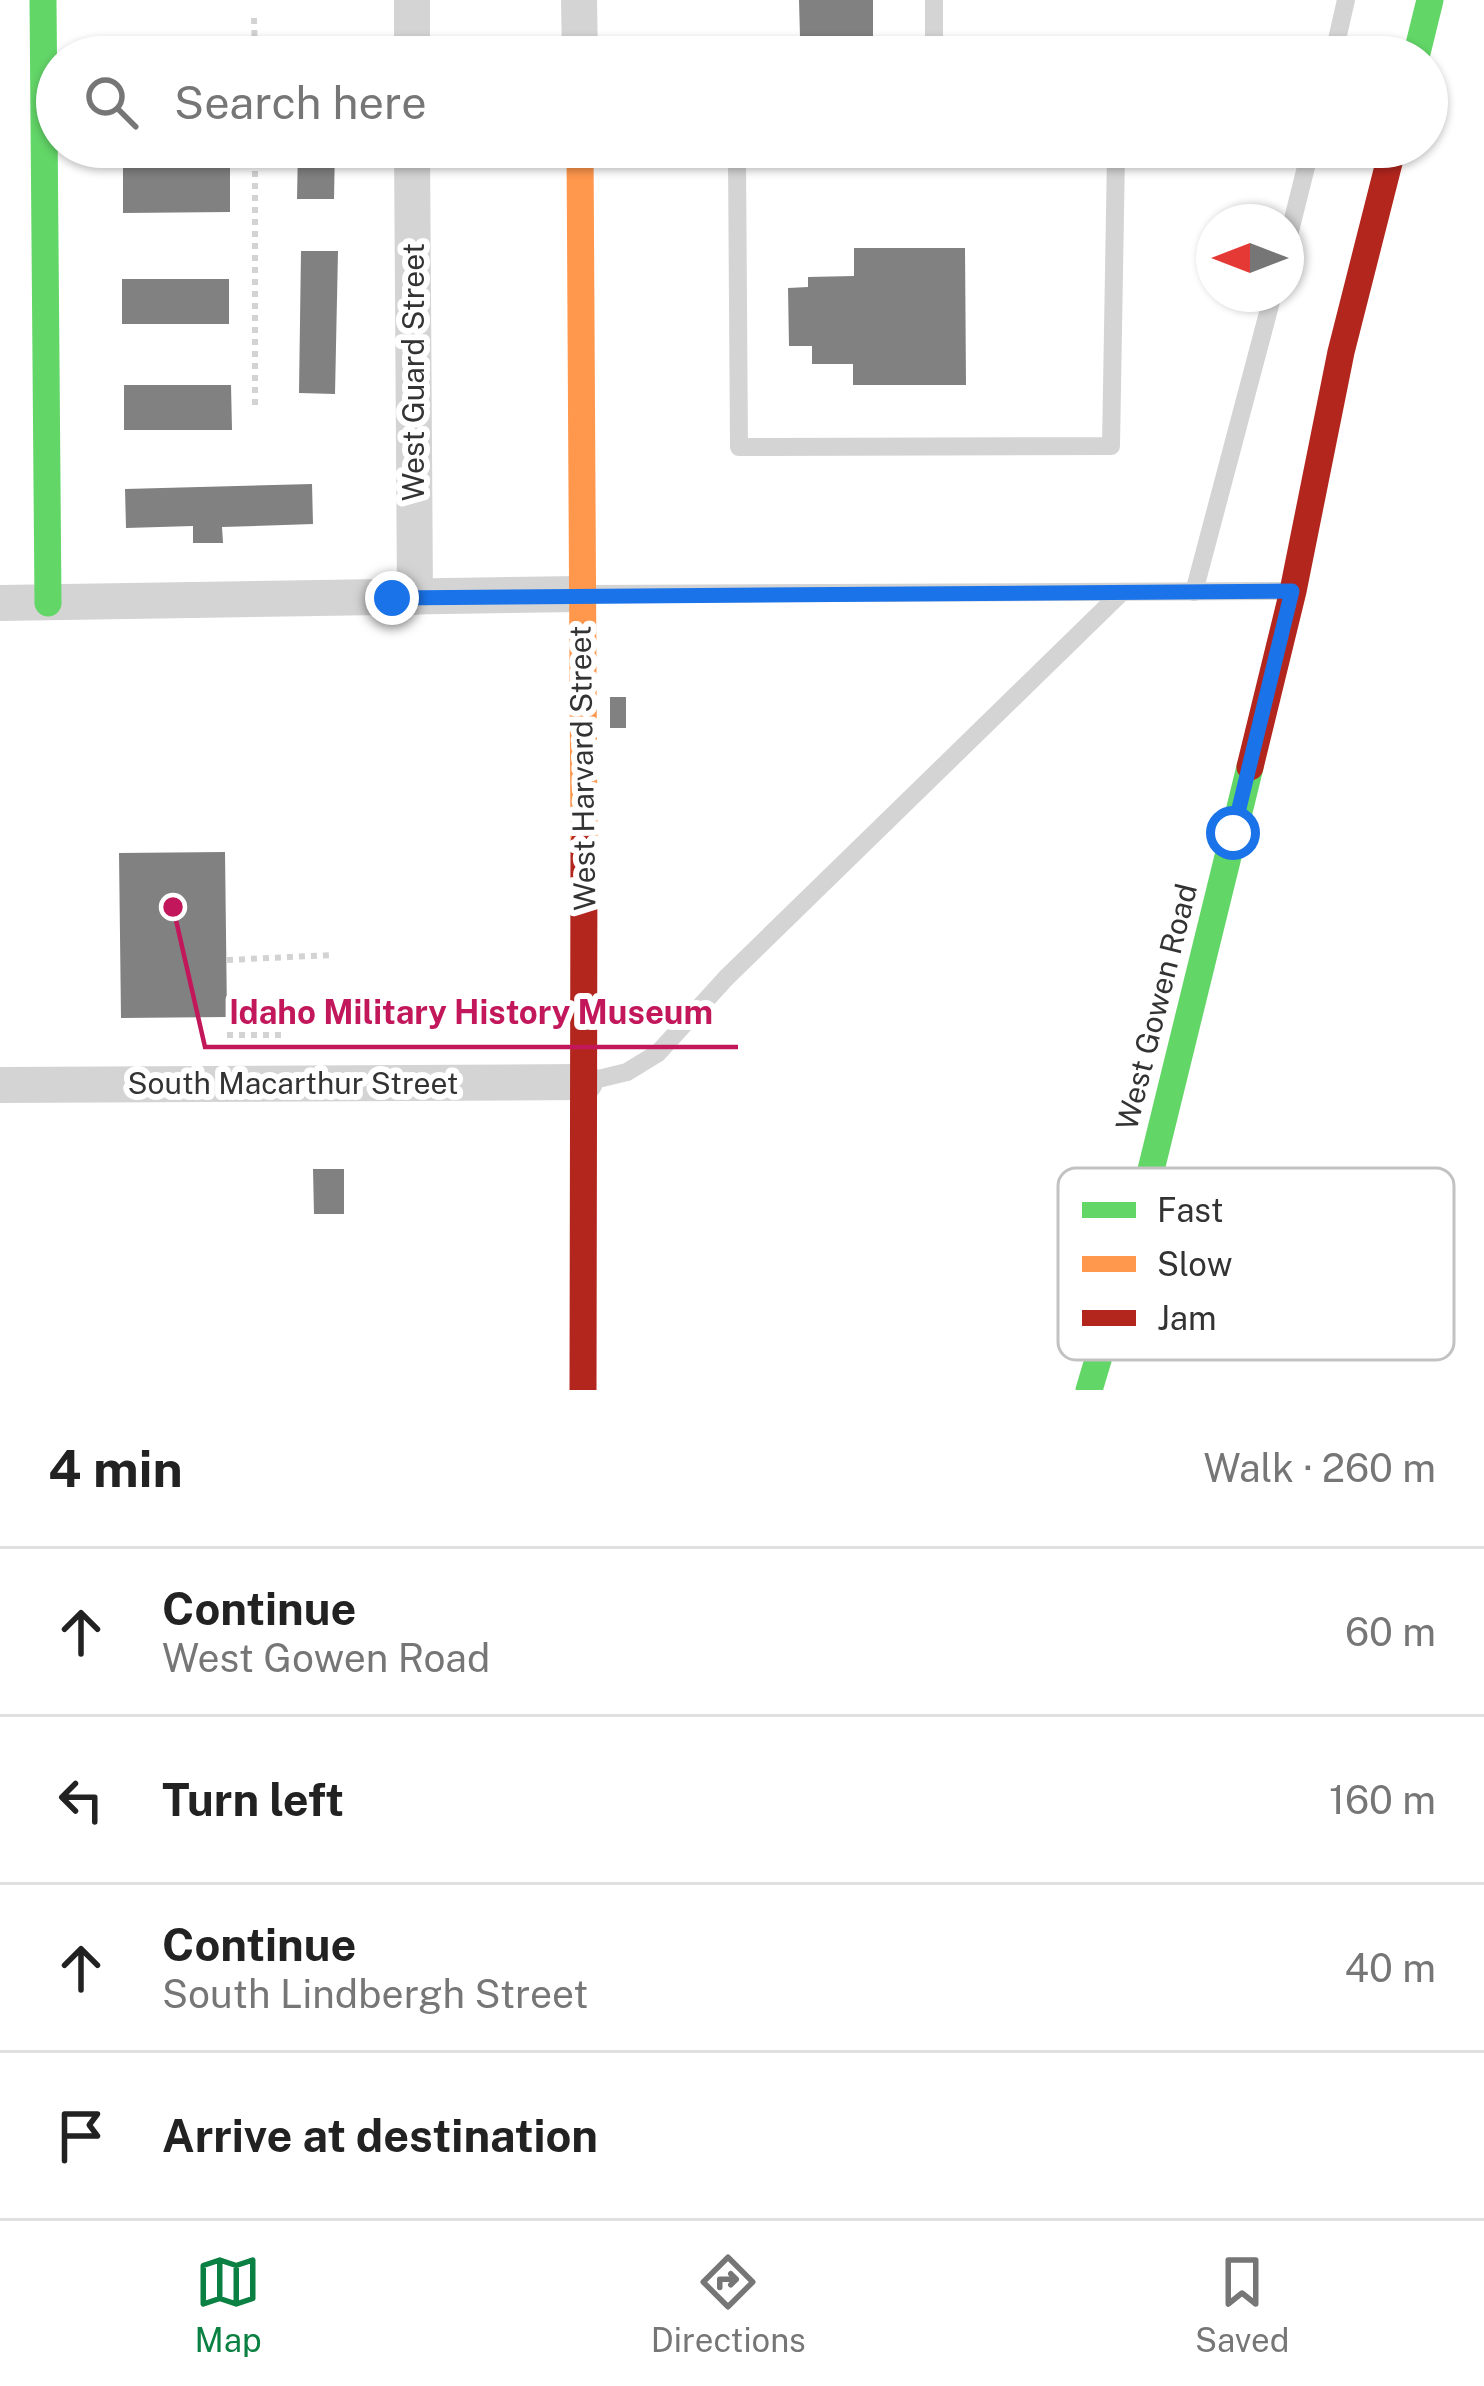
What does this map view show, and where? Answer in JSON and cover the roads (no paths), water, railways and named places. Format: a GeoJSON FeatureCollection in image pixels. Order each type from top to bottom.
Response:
{"type":"FeatureCollection","features":[{"type":"Feature","properties":{"kind":"street"},"geometry":{"type":"LineString","coordinates":[[44,0],[44,36]]}},
{"type":"Feature","properties":{"kind":"street"},"geometry":{"type":"LineString","coordinates":[[412,0],[412,36]]}},
{"type":"Feature","properties":{"kind":"street"},"geometry":{"type":"LineString","coordinates":[[579,0],[580,36]]}},
{"type":"Feature","properties":{"kind":"street"},"geometry":{"type":"LineString","coordinates":[[1421,36],[1430,0]]}},
{"type":"Feature","properties":{"kind":"street"},"geometry":{"type":"LineString","coordinates":[[45,168],[48,603]]}},
{"type":"Feature","properties":{"kind":"street","name":"West Guard Street"},"geometry":{"type":"LineString","coordinates":[[412,168],[415,597]]}},
{"type":"Feature","properties":{"kind":"street","name":"West Harvard Street"},"geometry":{"type":"LineString","coordinates":[[580,168],[583,1390]]}},
{"type":"Feature","properties":{"kind":"street","name":"West Gowen Road"},"geometry":{"type":"LineString","coordinates":[[1152,1168],[1292,591],[1341,352],[1388,168]]}},
{"type":"Feature","properties":{"kind":"street"},"geometry":{"type":"LineString","coordinates":[[0,603],[580,594]]}},
{"type":"Feature","properties":{"kind":"street","name":"South Macarthur Street"},"geometry":{"type":"LineString","coordinates":[[0,1085],[585,1082]]}},
{"type":"Feature","properties":{"kind":"street","name":"West Gowen Road"},"geometry":{"type":"LineString","coordinates":[[1090,1390],[1099,1360]]}},
{"type":"Feature","properties":{"kind":"lane"},"geometry":{"type":"LineString","coordinates":[[934,0],[934,36]]}},
{"type":"Feature","properties":{"kind":"lane"},"geometry":{"type":"LineString","coordinates":[[1338,36],[1346,0]]}},
{"type":"Feature","properties":{"kind":"lane"},"geometry":{"type":"LineString","coordinates":[[737,168],[739,447],[1112,446],[1116,168]]}},
{"type":"Feature","properties":{"kind":"lane"},"geometry":{"type":"LineString","coordinates":[[1297,204],[1306,168]]}},
{"type":"Feature","properties":{"kind":"lane"},"geometry":{"type":"LineString","coordinates":[[1194,592],[1268,312]]}},
{"type":"Feature","properties":{"kind":"lane"},"geometry":{"type":"LineString","coordinates":[[580,594],[1292,591]]}},
{"type":"Feature","properties":{"kind":"lane"},"geometry":{"type":"LineString","coordinates":[[585,1082],[627,1072],[658,1053],[726,977],[1122,592]]}},
{"type":"Feature","properties":{"kind":"place","name":"Idaho Military History Museum"},"geometry":{"type":"Point","coordinates":[173,907]}}]}
